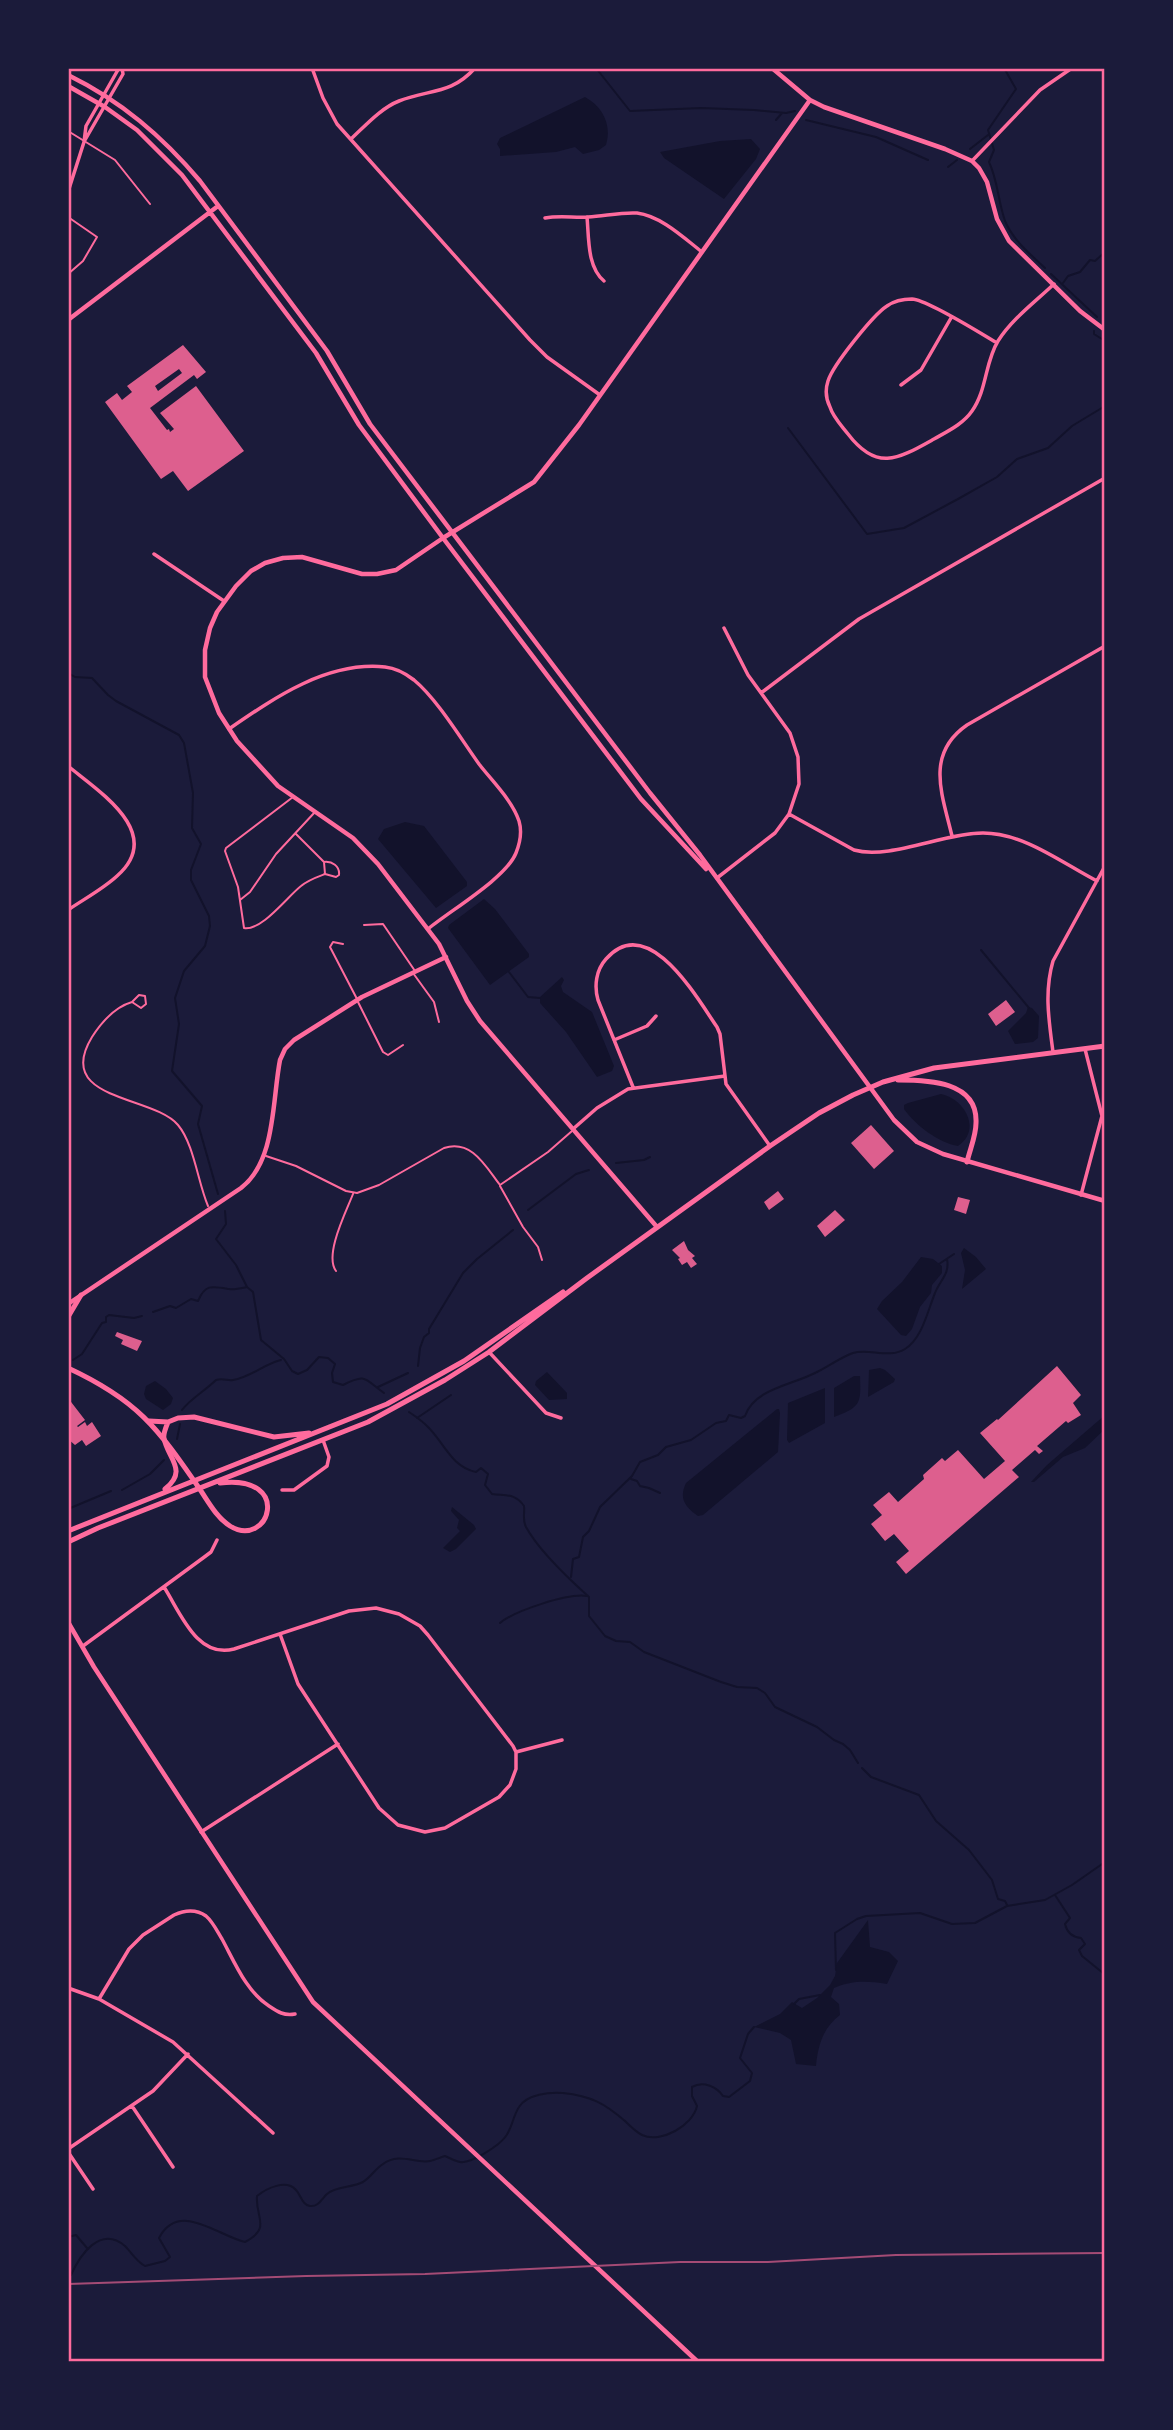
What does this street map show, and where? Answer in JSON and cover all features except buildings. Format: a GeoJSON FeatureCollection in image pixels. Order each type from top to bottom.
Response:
{"type":"FeatureCollection","features":[{"type":"Feature","properties":{"kind":"main road"},"geometry":{"type":"LineString","coordinates":[[68,1542],[396,1408],[489,1352],[770,1146],[819,1113],[869,1087],[934,1068],[1105,1046]]}},
{"type":"Feature","properties":{"kind":"main road"},"geometry":{"type":"LineString","coordinates":[[892,1080],[941,1082],[968,1099],[975,1113],[976,1124],[967,1161]]}},
{"type":"Feature","properties":{"kind":"main road"},"geometry":{"type":"LineString","coordinates":[[68,1531],[387,1404],[442,1374],[587,1278]]}},
{"type":"Feature","properties":{"kind":"main road"},"geometry":{"type":"LineString","coordinates":[[68,1317],[81,1295]]}},
{"type":"Feature","properties":{"kind":"main road"},"geometry":{"type":"LineString","coordinates":[[69,1368],[114,1391],[149,1421],[221,1519],[232,1527],[245,1531],[263,1521],[268,1509],[260,1490],[241,1481],[209,1484]]}},
{"type":"Feature","properties":{"kind":"main road"},"geometry":{"type":"LineString","coordinates":[[149,1421],[168,1422],[194,1417],[274,1437],[319,1432]]}},
{"type":"Feature","properties":{"kind":"main road"},"geometry":{"type":"LineString","coordinates":[[157,1494],[169,1485],[176,1475],[176,1467],[164,1438],[168,1422]]}},
{"type":"Feature","properties":{"kind":"street"},"geometry":{"type":"LineString","coordinates":[[68,192],[84,142],[86,126],[103,93],[121,68]]}},
{"type":"Feature","properties":{"kind":"street"},"geometry":{"type":"LineString","coordinates":[[84,142],[123,74],[121,68]]}},
{"type":"Feature","properties":{"kind":"street"},"geometry":{"type":"LineString","coordinates":[[312,68],[331,116],[351,139],[530,340],[547,357],[600,395]]}},
{"type":"Feature","properties":{"kind":"street"},"geometry":{"type":"LineString","coordinates":[[351,139],[390,105],[453,86],[475,68]]}},
{"type":"Feature","properties":{"kind":"street"},"geometry":{"type":"LineString","coordinates":[[772,68],[810,100],[955,153],[972,162],[987,182],[1004,235],[1080,311],[1105,330]]}},
{"type":"Feature","properties":{"kind":"street"},"geometry":{"type":"LineString","coordinates":[[972,162],[1040,90],[1072,68]]}},
{"type":"Feature","properties":{"kind":"street"},"geometry":{"type":"LineString","coordinates":[[68,75],[110,97],[164,141],[218,205],[327,351],[360,409],[650,793],[700,855],[894,1120],[917,1142],[943,1154],[1105,1201]]}},
{"type":"Feature","properties":{"kind":"street"},"geometry":{"type":"LineString","coordinates":[[68,86],[98,102],[157,147],[210,212],[316,353],[359,425],[641,799],[714,877]]}},
{"type":"Feature","properties":{"kind":"street"},"geometry":{"type":"LineString","coordinates":[[657,1227],[480,1021],[428,929],[378,864],[361,846],[293,797],[265,773],[229,729],[209,691],[204,664],[210,628],[225,601],[251,571],[274,560],[293,557],[311,558],[350,572],[377,575],[402,567],[443,538],[534,482],[600,395],[810,100]]}},
{"type":"Feature","properties":{"kind":"street"},"geometry":{"type":"LineString","coordinates":[[68,320],[218,205]]}},
{"type":"Feature","properties":{"kind":"street"},"geometry":{"type":"LineString","coordinates":[[545,218],[621,213],[644,215],[660,221],[702,252]]}},
{"type":"Feature","properties":{"kind":"street"},"geometry":{"type":"LineString","coordinates":[[587,217],[594,269],[604,281]]}},
{"type":"Feature","properties":{"kind":"street"},"geometry":{"type":"LineString","coordinates":[[997,343],[918,300],[891,303],[875,317],[833,371],[826,391],[829,407],[864,452],[874,457],[894,459],[911,452],[958,425],[978,401],[997,343],[1007,329],[1054,284]]}},
{"type":"Feature","properties":{"kind":"street"},"geometry":{"type":"LineString","coordinates":[[901,385],[920,370],[951,318]]}},
{"type":"Feature","properties":{"kind":"street"},"geometry":{"type":"LineString","coordinates":[[761,693],[859,619],[1105,478]]}},
{"type":"Feature","properties":{"kind":"street"},"geometry":{"type":"LineString","coordinates":[[154,554],[225,601]]}},
{"type":"Feature","properties":{"kind":"street"},"geometry":{"type":"LineString","coordinates":[[714,877],[775,833],[789,814],[799,784],[798,757],[790,733],[744,668],[724,628]]}},
{"type":"Feature","properties":{"kind":"street"},"geometry":{"type":"LineString","coordinates":[[952,836],[939,772],[942,755],[951,737],[967,725],[1105,646]]}},
{"type":"Feature","properties":{"kind":"street"},"geometry":{"type":"LineString","coordinates":[[229,729],[292,689],[333,673],[383,667],[396,670],[418,684],[510,804],[520,828],[517,851],[506,869],[428,929]]}},
{"type":"Feature","properties":{"kind":"street"},"geometry":{"type":"LineString","coordinates":[[68,766],[121,811],[130,824],[133,839],[132,853],[123,870],[68,911]]}},
{"type":"Feature","properties":{"kind":"street"},"geometry":{"type":"LineString","coordinates":[[789,814],[854,850],[864,852],[982,833],[1017,839],[1097,881]]}},
{"type":"Feature","properties":{"kind":"street"},"geometry":{"type":"LineString","coordinates":[[1053,1052],[1047,998],[1053,961],[1105,866]]}},
{"type":"Feature","properties":{"kind":"street"},"geometry":{"type":"LineString","coordinates":[[633,1087],[596,993],[596,979],[606,959],[616,951],[632,946],[646,947],[668,961],[717,1027],[726,1084],[770,1146]]}},
{"type":"Feature","properties":{"kind":"street"},"geometry":{"type":"LineString","coordinates":[[68,1304],[249,1182],[265,1156],[279,1067],[285,1049],[298,1036],[357,1000],[446,957]]}},
{"type":"Feature","properties":{"kind":"street"},"geometry":{"type":"LineString","coordinates":[[614,1040],[648,1026],[656,1016]]}},
{"type":"Feature","properties":{"kind":"street"},"geometry":{"type":"LineString","coordinates":[[1082,1195],[1102,1116],[1086,1049]]}},
{"type":"Feature","properties":{"kind":"street"},"geometry":{"type":"LineString","coordinates":[[573,1129],[597,1108],[633,1087],[725,1076]]}},
{"type":"Feature","properties":{"kind":"street"},"geometry":{"type":"LineString","coordinates":[[489,1352],[546,1413],[561,1418]]}},
{"type":"Feature","properties":{"kind":"street"},"geometry":{"type":"LineString","coordinates":[[282,1490],[294,1490],[327,1466],[329,1457],[323,1440]]}},
{"type":"Feature","properties":{"kind":"street"},"geometry":{"type":"LineString","coordinates":[[82,1647],[211,1552],[217,1539]]}},
{"type":"Feature","properties":{"kind":"street"},"geometry":{"type":"LineString","coordinates":[[164,1587],[201,1643],[213,1650],[227,1651],[280,1634],[358,1609],[376,1608],[399,1614],[420,1626],[508,1737],[516,1752],[514,1778],[510,1785],[499,1797],[453,1825],[425,1832],[407,1829],[384,1814],[293,1674],[280,1634]]}},
{"type":"Feature","properties":{"kind":"street"},"geometry":{"type":"LineString","coordinates":[[68,1622],[313,2002],[698,2362]]}},
{"type":"Feature","properties":{"kind":"street"},"geometry":{"type":"LineString","coordinates":[[516,1752],[562,1740]]}},
{"type":"Feature","properties":{"kind":"street"},"geometry":{"type":"LineString","coordinates":[[201,1832],[338,1744]]}},
{"type":"Feature","properties":{"kind":"street"},"geometry":{"type":"LineString","coordinates":[[99,1999],[135,1942],[174,1915],[187,1911],[200,1913],[211,1921],[248,1986],[259,1999],[280,2013],[295,2014]]}},
{"type":"Feature","properties":{"kind":"street"},"geometry":{"type":"LineString","coordinates":[[68,1987],[99,1999],[163,2036],[188,2054],[273,2133]]}},
{"type":"Feature","properties":{"kind":"street"},"geometry":{"type":"LineString","coordinates":[[93,2189],[68,2150],[160,2085],[188,2054]]}},
{"type":"Feature","properties":{"kind":"street"},"geometry":{"type":"LineString","coordinates":[[132,2106],[173,2167]]}},
{"type":"Feature","properties":{"kind":"lane"},"geometry":{"type":"LineString","coordinates":[[68,131],[115,160],[150,204]]}},
{"type":"Feature","properties":{"kind":"lane"},"geometry":{"type":"LineString","coordinates":[[68,217],[97,237],[83,261],[68,274]]}},
{"type":"Feature","properties":{"kind":"lane"},"geometry":{"type":"LineString","coordinates":[[293,797],[226,848],[238,887],[242,924],[246,929],[269,916],[305,883],[326,874],[336,877],[340,872],[331,862],[324,862]]}},
{"type":"Feature","properties":{"kind":"lane"},"geometry":{"type":"LineString","coordinates":[[240,900],[250,892],[276,854],[316,811]]}},
{"type":"Feature","properties":{"kind":"lane"},"geometry":{"type":"LineString","coordinates":[[295,833],[324,862],[326,874]]}},
{"type":"Feature","properties":{"kind":"lane"},"geometry":{"type":"LineString","coordinates":[[364,925],[383,924],[434,1002],[439,1022]]}},
{"type":"Feature","properties":{"kind":"lane"},"geometry":{"type":"LineString","coordinates":[[343,944],[333,942],[330,947],[383,1052],[388,1055],[403,1045]]}},
{"type":"Feature","properties":{"kind":"lane"},"geometry":{"type":"LineString","coordinates":[[132,1002],[118,1010],[97,1030],[84,1053],[86,1072],[90,1081],[103,1092],[159,1110],[176,1123],[185,1137],[209,1210]]}},
{"type":"Feature","properties":{"kind":"lane"},"geometry":{"type":"LineString","coordinates":[[500,1185],[548,1152],[573,1129]]}},
{"type":"Feature","properties":{"kind":"lane"},"geometry":{"type":"LineString","coordinates":[[265,1156],[296,1166],[353,1193],[369,1190],[452,1145],[470,1150],[478,1156],[500,1185],[523,1227],[538,1247],[542,1260]]}},
{"type":"Feature","properties":{"kind":"lane"},"geometry":{"type":"LineString","coordinates":[[335,1271],[331,1263],[333,1250],[353,1193]]}},
{"type":"Feature","properties":{"kind":"shaded area"},"geometry":{"type":"Polygon","coordinates":[[[585,97],[597,106],[607,124],[606,145],[599,150],[583,154],[575,147],[556,152],[500,156],[497,144],[500,138],[585,97]]]}},
{"type":"Feature","properties":{"kind":"shaded area"},"geometry":{"type":"Polygon","coordinates":[[[751,139],[760,149],[756,159],[724,199],[664,158],[660,152],[720,141],[751,139]]]}},
{"type":"Feature","properties":{"kind":"shaded area"},"geometry":{"type":"Polygon","coordinates":[[[405,822],[424,826],[467,882],[467,886],[436,908],[378,839],[384,829],[405,822]]]}},
{"type":"Feature","properties":{"kind":"shaded area"},"geometry":{"type":"Polygon","coordinates":[[[484,899],[495,909],[529,954],[529,957],[490,985],[448,928],[484,899]]]}},
{"type":"Feature","properties":{"kind":"shaded area"},"geometry":{"type":"Polygon","coordinates":[[[562,977],[563,992],[592,1012],[614,1066],[612,1071],[597,1077],[566,1032],[540,1003],[540,997],[562,977]]]}},
{"type":"Feature","properties":{"kind":"shaded area"},"geometry":{"type":"Polygon","coordinates":[[[1028,1007],[1039,1016],[1038,1038],[1033,1042],[1015,1044],[1008,1031],[1026,1013],[1028,1007]]]}},
{"type":"Feature","properties":{"kind":"shaded area"},"geometry":{"type":"Polygon","coordinates":[[[941,1094],[957,1102],[968,1116],[969,1132],[958,1146],[928,1132],[904,1109],[904,1105],[908,1103],[941,1094]]]}},
{"type":"Feature","properties":{"kind":"shaded area"},"geometry":{"type":"Polygon","coordinates":[[[964,1248],[986,1269],[962,1289],[965,1270],[961,1253],[964,1248]]]}},
{"type":"Feature","properties":{"kind":"shaded area"},"geometry":{"type":"Polygon","coordinates":[[[921,1257],[933,1259],[942,1266],[942,1273],[920,1307],[912,1329],[906,1336],[901,1335],[877,1309],[921,1257]]]}},
{"type":"Feature","properties":{"kind":"shaded area"},"geometry":{"type":"Polygon","coordinates":[[[880,1368],[895,1379],[894,1382],[868,1397],[869,1370],[880,1368]]]}},
{"type":"Feature","properties":{"kind":"shaded area"},"geometry":{"type":"Polygon","coordinates":[[[547,1372],[567,1393],[567,1399],[549,1400],[535,1385],[547,1372]]]}},
{"type":"Feature","properties":{"kind":"shaded area"},"geometry":{"type":"Polygon","coordinates":[[[854,1376],[860,1376],[858,1403],[834,1417],[834,1388],[854,1376]]]}},
{"type":"Feature","properties":{"kind":"shaded area"},"geometry":{"type":"Polygon","coordinates":[[[155,1381],[173,1398],[171,1404],[163,1410],[146,1399],[144,1394],[146,1386],[155,1381]]]}},
{"type":"Feature","properties":{"kind":"shaded area"},"geometry":{"type":"Polygon","coordinates":[[[825,1388],[825,1423],[789,1443],[788,1403],[825,1388]]]}},
{"type":"Feature","properties":{"kind":"shaded area"},"geometry":{"type":"Polygon","coordinates":[[[777,1409],[780,1413],[778,1452],[703,1515],[698,1516],[686,1505],[683,1497],[686,1483],[777,1409]]]}},
{"type":"Feature","properties":{"kind":"shaded area"},"geometry":{"type":"Polygon","coordinates":[[[1105,1415],[1105,1429],[1085,1448],[1063,1457],[1031,1482],[1047,1465],[1105,1415]]]}},
{"type":"Feature","properties":{"kind":"shaded area"},"geometry":{"type":"Polygon","coordinates":[[[452,1507],[476,1529],[450,1552],[443,1548],[460,1531],[457,1528],[459,1520],[451,1511],[452,1507]]]}},
{"type":"Feature","properties":{"kind":"shaded area"},"geometry":{"type":"Polygon","coordinates":[[[868,1920],[870,1947],[889,1952],[898,1961],[887,1984],[860,1982],[834,1988],[831,1997],[839,2004],[840,2015],[822,2038],[816,2066],[796,2064],[791,2040],[780,2033],[754,2027],[780,2014],[792,2002],[802,2008],[817,1998],[830,1985],[837,1963],[868,1920]]]}},
{"type":"Feature","properties":{"kind":"waterway"},"geometry":{"type":"LineString","coordinates":[[596,68],[630,111],[701,108],[786,113],[795,111]]}},
{"type":"Feature","properties":{"kind":"waterway"},"geometry":{"type":"LineString","coordinates":[[1004,68],[1016,89],[988,130],[994,150],[989,162],[1008,228],[1045,268]]}},
{"type":"Feature","properties":{"kind":"waterway"},"geometry":{"type":"LineString","coordinates":[[776,120],[782,113]]}},
{"type":"Feature","properties":{"kind":"waterway"},"geometry":{"type":"LineString","coordinates":[[806,120],[876,137],[928,160]]}},
{"type":"Feature","properties":{"kind":"waterway"},"geometry":{"type":"LineString","coordinates":[[970,149],[988,135]]}},
{"type":"Feature","properties":{"kind":"waterway"},"geometry":{"type":"LineString","coordinates":[[948,167],[957,160]]}},
{"type":"Feature","properties":{"kind":"waterway"},"geometry":{"type":"LineString","coordinates":[[1063,283],[1068,276],[1080,272],[1090,260],[1095,261],[1105,252]]}},
{"type":"Feature","properties":{"kind":"waterway"},"geometry":{"type":"LineString","coordinates":[[1051,274],[1097,317]]}},
{"type":"Feature","properties":{"kind":"waterway"},"geometry":{"type":"LineString","coordinates":[[1094,331],[1094,334],[1105,341]]}},
{"type":"Feature","properties":{"kind":"waterway"},"geometry":{"type":"LineString","coordinates":[[788,428],[867,534],[904,528],[958,499],[997,477],[1017,459],[1048,448],[1072,426],[1105,406]]}},
{"type":"Feature","properties":{"kind":"waterway"},"geometry":{"type":"LineString","coordinates":[[68,673],[75,677],[92,678],[116,701],[179,735],[184,743],[193,793],[192,828],[201,844],[191,870],[191,880],[209,916],[210,926],[205,946],[184,971],[175,998],[179,1024],[172,1071],[202,1106],[198,1124],[218,1194]]}},
{"type":"Feature","properties":{"kind":"waterway"},"geometry":{"type":"LineString","coordinates":[[981,950],[1029,1008]]}},
{"type":"Feature","properties":{"kind":"waterway"},"geometry":{"type":"LineString","coordinates":[[509,972],[528,997],[540,998]]}},
{"type":"Feature","properties":{"kind":"waterway"},"geometry":{"type":"LineString","coordinates":[[616,1163],[650,1157]]}},
{"type":"Feature","properties":{"kind":"waterway"},"geometry":{"type":"LineString","coordinates":[[528,1210],[576,1174],[589,1170]]}},
{"type":"Feature","properties":{"kind":"waterway"},"geometry":{"type":"LineString","coordinates":[[225,1211],[226,1224],[216,1239],[253,1292],[261,1340],[298,1374],[307,1370],[319,1357],[328,1358],[335,1364],[333,1382],[343,1385],[357,1379],[365,1379],[384,1393]]}},
{"type":"Feature","properties":{"kind":"waterway"},"geometry":{"type":"LineString","coordinates":[[418,1366],[424,1337],[429,1333],[463,1273],[513,1230]]}},
{"type":"Feature","properties":{"kind":"waterway"},"geometry":{"type":"LineString","coordinates":[[939,1264],[954,1254]]}},
{"type":"Feature","properties":{"kind":"waterway"},"geometry":{"type":"LineString","coordinates":[[571,1577],[573,1559],[579,1557],[583,1537],[589,1531],[600,1507],[632,1476],[640,1462],[658,1455],[666,1447],[691,1440],[716,1423],[726,1421],[729,1415],[741,1418],[745,1416],[756,1400],[765,1394],[815,1373],[848,1355],[859,1352],[893,1353],[905,1349],[916,1338],[924,1324],[935,1293],[946,1273],[947,1259]]}},
{"type":"Feature","properties":{"kind":"waterway"},"geometry":{"type":"LineString","coordinates":[[153,1312],[170,1306],[176,1308],[191,1299],[198,1301],[206,1289],[247,1287]]}},
{"type":"Feature","properties":{"kind":"waterway"},"geometry":{"type":"LineString","coordinates":[[73,1360],[82,1354],[109,1315],[134,1318],[142,1316]]}},
{"type":"Feature","properties":{"kind":"waterway"},"geometry":{"type":"LineString","coordinates":[[182,1410],[216,1380],[240,1378],[281,1360]]}},
{"type":"Feature","properties":{"kind":"waterway"},"geometry":{"type":"LineString","coordinates":[[378,1387],[408,1373]]}},
{"type":"Feature","properties":{"kind":"waterway"},"geometry":{"type":"LineString","coordinates":[[417,1418],[451,1395]]}},
{"type":"Feature","properties":{"kind":"waterway"},"geometry":{"type":"LineString","coordinates":[[409,1412],[433,1432],[460,1465],[476,1472],[481,1468],[488,1474],[485,1485],[492,1494],[510,1496],[521,1502],[524,1506],[525,1524],[532,1536],[555,1564],[589,1597],[589,1616],[605,1636],[616,1641],[630,1642],[644,1652],[721,1682],[737,1687],[757,1688],[765,1693],[775,1707],[817,1727],[843,1744],[858,1763]]}},
{"type":"Feature","properties":{"kind":"waterway"},"geometry":{"type":"LineString","coordinates":[[177,1439],[180,1424]]}},
{"type":"Feature","properties":{"kind":"waterway"},"geometry":{"type":"LineString","coordinates":[[122,1490],[150,1474],[164,1460]]}},
{"type":"Feature","properties":{"kind":"waterway"},"geometry":{"type":"LineString","coordinates":[[631,1479],[637,1481],[640,1486],[660,1493]]}},
{"type":"Feature","properties":{"kind":"waterway"},"geometry":{"type":"LineString","coordinates":[[68,1509],[111,1491]]}},
{"type":"Feature","properties":{"kind":"waterway"},"geometry":{"type":"LineString","coordinates":[[500,1623],[517,1613],[542,1604],[567,1597],[587,1596]]}},
{"type":"Feature","properties":{"kind":"waterway"},"geometry":{"type":"LineString","coordinates":[[862,1768],[871,1777],[919,1795],[936,1821],[969,1850],[992,1880],[998,1899],[1005,1901],[1007,1905]]}},
{"type":"Feature","properties":{"kind":"waterway"},"geometry":{"type":"LineString","coordinates":[[836,1970],[835,1933],[857,1919],[866,1916],[920,1913],[952,1924],[975,1923],[1007,1906],[1045,1900],[1105,1862]]}},
{"type":"Feature","properties":{"kind":"waterway"},"geometry":{"type":"LineString","coordinates":[[1055,1895],[1070,1918],[1065,1924],[1067,1930],[1073,1936],[1081,1938],[1085,1944],[1079,1950],[1082,1956],[1103,1973],[1105,1991]]}},
{"type":"Feature","properties":{"kind":"waterway"},"geometry":{"type":"LineString","coordinates":[[794,2004],[799,1999],[820,1995]]}},
{"type":"Feature","properties":{"kind":"waterway"},"geometry":{"type":"LineString","coordinates":[[71,2275],[85,2251],[107,2239],[116,2240],[125,2246],[145,2266],[165,2261],[170,2257],[159,2238],[167,2227],[177,2222],[199,2224],[245,2242],[253,2237],[260,2227],[257,2196],[276,2186],[292,2187],[305,2204],[313,2206],[331,2191],[363,2182],[380,2166],[395,2159],[432,2161],[445,2156],[460,2162],[471,2160],[503,2140],[519,2107],[527,2099],[539,2095],[563,2093],[589,2098],[610,2109],[642,2135],[667,2135],[683,2126],[694,2113],[697,2106],[692,2096],[692,2087],[701,2084],[709,2086],[729,2097],[750,2081],[752,2073],[740,2058],[748,2034],[754,2027]]}},
{"type":"Feature","properties":{"kind":"waterway"},"geometry":{"type":"LineString","coordinates":[[68,2237],[76,2235],[87,2248]]}},
{"type":"Feature","properties":{"kind":"railway"},"geometry":{"type":"LineString","coordinates":[[68,2284],[425,2274],[680,2262],[768,2262],[896,2255],[1105,2253]]}}]}
